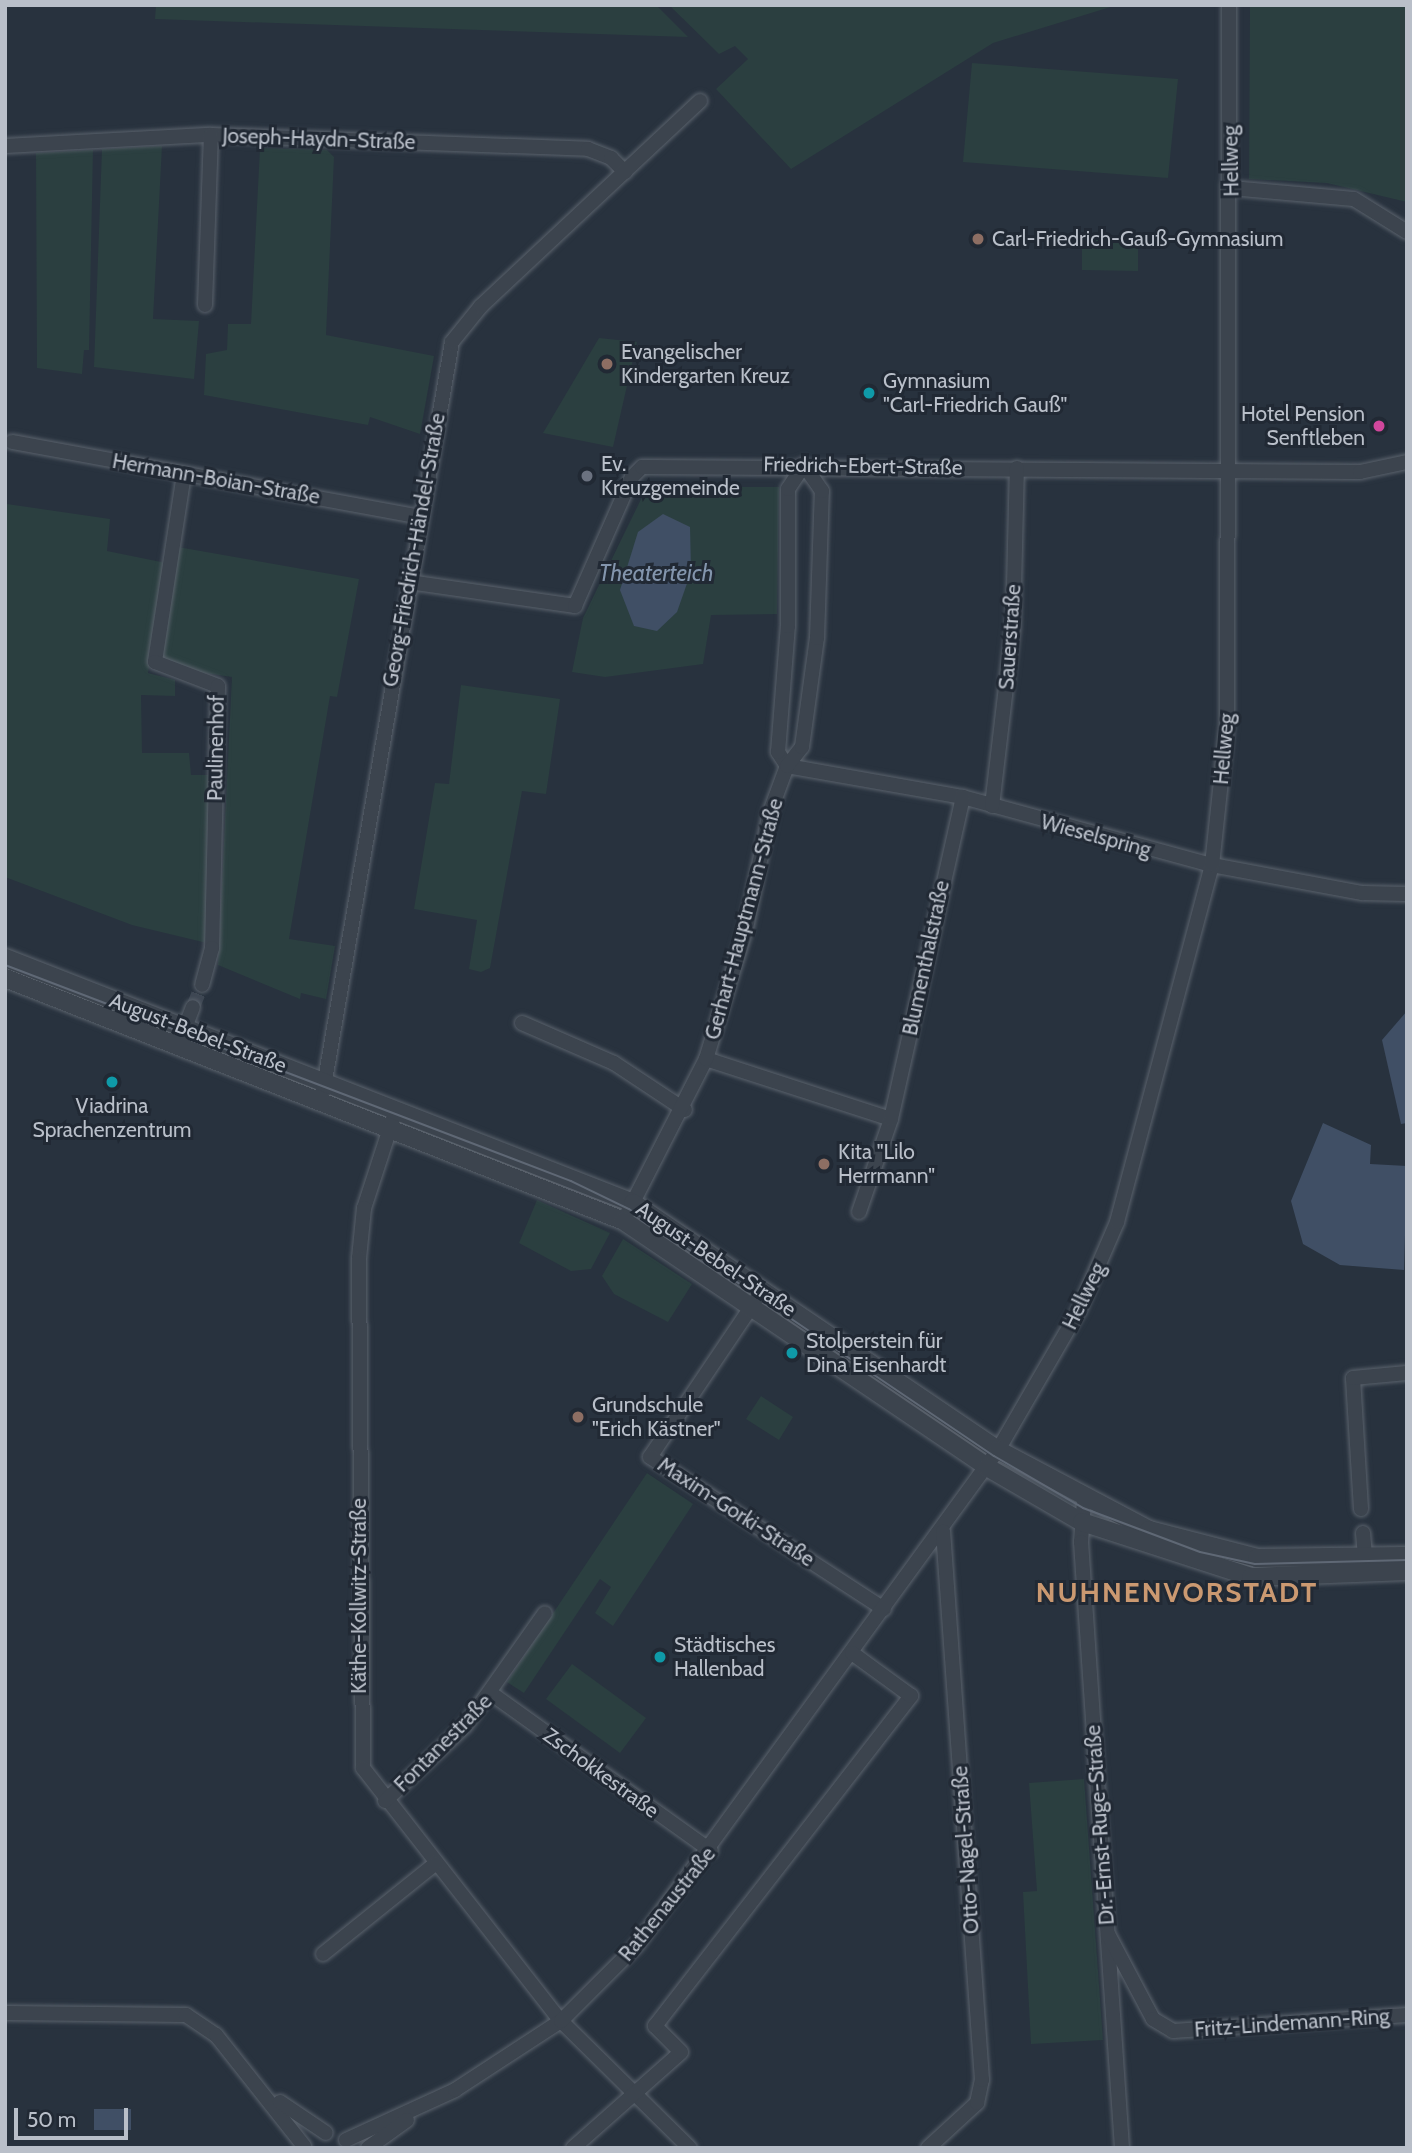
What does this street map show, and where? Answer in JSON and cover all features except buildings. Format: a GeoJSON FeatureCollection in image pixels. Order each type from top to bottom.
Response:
{"type":"FeatureCollection","features":[{"type":"Feature","properties":{"kind":"street","name":"Hellweg"},"geometry":{"type":"LineString","coordinates":[[998,1450],[1079,1310],[1117,1222],[1212,865],[1228,710],[1231,188],[1228,5]]}},
{"type":"Feature","properties":{"kind":"street","name":"Georg-Friedrich-Händel-Straße"},"geometry":{"type":"LineString","coordinates":[[322,1101],[448,355],[459,328],[700,102]]}},
{"type":"Feature","properties":{"kind":"street"},"geometry":{"type":"LineString","coordinates":[[205,305],[211,135]]}},
{"type":"Feature","properties":{"kind":"street","name":"Joseph-Haydn-Straße"},"geometry":{"type":"LineString","coordinates":[[5,146],[211,135],[588,149],[611,158],[625,172]]}},
{"type":"Feature","properties":{"kind":"street"},"geometry":{"type":"LineString","coordinates":[[1231,188],[1354,199],[1405,228]]}},
{"type":"Feature","properties":{"kind":"street","name":"Hermann-Boian-Straße"},"geometry":{"type":"LineString","coordinates":[[12,442],[420,517]]}},
{"type":"Feature","properties":{"kind":"street","name":"Friedrich-Ebert-Straße"},"geometry":{"type":"LineString","coordinates":[[409,582],[575,606],[632,477],[642,467],[804,465],[1360,472],[1407,461]]}},
{"type":"Feature","properties":{"kind":"street","name":"Gerhart-Hauptmann-Straße"},"geometry":{"type":"LineString","coordinates":[[624,1221],[685,1110],[706,1059],[786,766],[802,747],[817,624],[822,491],[804,465],[788,489],[788,626],[778,752],[786,766]]}},
{"type":"Feature","properties":{"kind":"street","name":"Sauerstraße"},"geometry":{"type":"LineString","coordinates":[[992,806],[1013,628],[1017,468]]}},
{"type":"Feature","properties":{"kind":"street","name":"Paulinenhof"},"geometry":{"type":"LineString","coordinates":[[184,474],[156,662],[218,686],[212,948],[202,985]]}},
{"type":"Feature","properties":{"kind":"street","name":"Wieselspring"},"geometry":{"type":"LineString","coordinates":[[786,766],[963,797],[1212,865],[1362,893],[1407,894]]}},
{"type":"Feature","properties":{"kind":"street","name":"Blumenthalstraße"},"geometry":{"type":"LineString","coordinates":[[859,1212],[891,1119],[963,797]]}},
{"type":"Feature","properties":{"kind":"street","name":"August-Bebel-Straße"},"geometry":{"type":"LineString","coordinates":[[5,958],[325,1083],[397,1108],[633,1203],[998,1450],[1084,1501],[1202,1548],[1295,1562],[1366,1566],[1407,1572]]}},
{"type":"Feature","properties":{"kind":"street","name":"August-Bebel-Straße"},"geometry":{"type":"LineString","coordinates":[[5,978],[624,1221],[987,1466],[1082,1521],[1251,1577],[1366,1566],[1407,1556]]}},
{"type":"Feature","properties":{"kind":"street"},"geometry":{"type":"LineString","coordinates":[[178,1045],[193,1007]]}},
{"type":"Feature","properties":{"kind":"street"},"geometry":{"type":"LineString","coordinates":[[522,1023],[614,1063],[685,1110]]}},
{"type":"Feature","properties":{"kind":"street"},"geometry":{"type":"LineString","coordinates":[[706,1059],[891,1119]]}},
{"type":"Feature","properties":{"kind":"street","name":"Käthe-Kollwitz-Straße"},"geometry":{"type":"LineString","coordinates":[[397,1108],[363,1208],[359,1258],[359,1752],[385,1801],[561,2021],[636,2099],[690,2148]]}},
{"type":"Feature","properties":{"kind":"street","name":"Maxim-Gorki-Straße"},"geometry":{"type":"LineString","coordinates":[[762,1291],[650,1457],[884,1609]]}},
{"type":"Feature","properties":{"kind":"street"},"geometry":{"type":"LineString","coordinates":[[1361,1509],[1353,1378],[1407,1373]]}},
{"type":"Feature","properties":{"kind":"street","name":"Rathenaustraße"},"geometry":{"type":"LineString","coordinates":[[350,2144],[430,2102],[561,2021],[638,1945],[711,1851],[943,1531],[998,1450]]}},
{"type":"Feature","properties":{"kind":"street","name":"Dr.-Ernst-Ruge-Straße"},"geometry":{"type":"LineString","coordinates":[[1084,1501],[1082,1521],[1122,2148]]}},
{"type":"Feature","properties":{"kind":"street","name":"Otto-Nagel-Straße"},"geometry":{"type":"LineString","coordinates":[[928,2148],[977,2103],[982,2080],[943,1531]]}},
{"type":"Feature","properties":{"kind":"street"},"geometry":{"type":"LineString","coordinates":[[1363,1533],[1366,1566]]}},
{"type":"Feature","properties":{"kind":"street","name":"Fontanestraße"},"geometry":{"type":"LineString","coordinates":[[385,1801],[492,1694],[545,1613]]}},
{"type":"Feature","properties":{"kind":"street"},"geometry":{"type":"LineString","coordinates":[[573,2148],[636,2099],[681,2052],[655,2026],[911,1696],[852,1653]]}},
{"type":"Feature","properties":{"kind":"street","name":"Zschokkestraße"},"geometry":{"type":"LineString","coordinates":[[492,1694],[711,1851]]}},
{"type":"Feature","properties":{"kind":"street"},"geometry":{"type":"LineString","coordinates":[[323,1954],[435,1864]]}},
{"type":"Feature","properties":{"kind":"street","name":"Fritz-Lindemann-Ring"},"geometry":{"type":"LineString","coordinates":[[1107,1932],[1153,2019],[1173,2031],[1407,2015]]}},
{"type":"Feature","properties":{"kind":"street"},"geometry":{"type":"LineString","coordinates":[[5,2014],[173,2011],[216,2035],[263,2087],[303,2147],[326,2133]]}},
{"type":"Feature","properties":{"kind":"street"},"geometry":{"type":"LineString","coordinates":[[263,2087],[326,2133],[350,2144]]}},
{"type":"Feature","properties":{"kind":"street","name":"Rathenaustraße"},"geometry":{"type":"LineString","coordinates":[[368,2148],[430,2102]]}},
{"type":"Feature","properties":{"kind":"green space"},"geometry":{"type":"Polygon","coordinates":[[[156,5],[656,5],[688,37],[155,19],[156,5]]]}},
{"type":"Feature","properties":{"kind":"green space"},"geometry":{"type":"Polygon","coordinates":[[[669,5],[1117,5],[993,43],[791,169],[716,89],[748,59],[735,46],[719,54],[669,5]]]}},
{"type":"Feature","properties":{"kind":"green space"},"geometry":{"type":"Polygon","coordinates":[[[1250,5],[1407,5],[1407,202],[1327,183],[1249,179],[1250,5]]]}},
{"type":"Feature","properties":{"kind":"green space"},"geometry":{"type":"Polygon","coordinates":[[[972,63],[1178,79],[1168,178],[963,162],[972,63]]]}},
{"type":"Feature","properties":{"kind":"green space"},"geometry":{"type":"Polygon","coordinates":[[[162,146],[153,319],[199,321],[194,379],[94,367],[102,149],[162,146]]]}},
{"type":"Feature","properties":{"kind":"green space"},"geometry":{"type":"Polygon","coordinates":[[[260,148],[327,150],[334,157],[326,335],[434,356],[420,434],[370,417],[368,425],[204,395],[206,354],[227,350],[228,324],[251,324],[260,148]]]}},
{"type":"Feature","properties":{"kind":"green space"},"geometry":{"type":"Polygon","coordinates":[[[93,150],[89,350],[84,350],[82,374],[37,368],[36,153],[93,150]]]}},
{"type":"Feature","properties":{"kind":"green space"},"geometry":{"type":"Polygon","coordinates":[[[1082,235],[1138,236],[1138,271],[1082,270],[1082,235]]]}},
{"type":"Feature","properties":{"kind":"green space"},"geometry":{"type":"Polygon","coordinates":[[[599,338],[637,342],[613,447],[543,433],[599,338]]]}},
{"type":"Feature","properties":{"kind":"green space"},"geometry":{"type":"Polygon","coordinates":[[[647,487],[779,487],[777,614],[711,615],[703,664],[605,677],[572,672],[583,618],[647,487]]]}},
{"type":"Feature","properties":{"kind":"green space"},"geometry":{"type":"Polygon","coordinates":[[[7,504],[110,519],[107,551],[166,563],[148,673],[175,680],[175,696],[141,695],[142,753],[189,753],[191,775],[211,775],[207,943],[132,925],[5,877],[7,504]]]}},
{"type":"Feature","properties":{"kind":"green space"},"geometry":{"type":"Polygon","coordinates":[[[178,547],[359,579],[337,697],[330,696],[289,939],[335,946],[326,999],[301,993],[300,999],[218,965],[232,677],[164,667],[159,660],[178,547]]]}},
{"type":"Feature","properties":{"kind":"green space"},"geometry":{"type":"Polygon","coordinates":[[[461,685],[560,699],[546,794],[522,791],[490,968],[481,972],[469,969],[477,920],[414,909],[435,783],[449,784],[461,685]]]}},
{"type":"Feature","properties":{"kind":"green space"},"geometry":{"type":"Polygon","coordinates":[[[537,1200],[610,1233],[591,1269],[571,1271],[519,1243],[537,1200]]]}},
{"type":"Feature","properties":{"kind":"green space"},"geometry":{"type":"Polygon","coordinates":[[[623,1239],[692,1284],[668,1322],[614,1294],[602,1276],[623,1239]]]}},
{"type":"Feature","properties":{"kind":"green space"},"geometry":{"type":"Polygon","coordinates":[[[761,1396],[793,1417],[779,1440],[746,1419],[761,1396]]]}},
{"type":"Feature","properties":{"kind":"green space"},"geometry":{"type":"Polygon","coordinates":[[[647,1473],[693,1504],[613,1626],[595,1613],[611,1587],[600,1579],[524,1693],[507,1682],[647,1473]]]}},
{"type":"Feature","properties":{"kind":"green space"},"geometry":{"type":"Polygon","coordinates":[[[572,1664],[646,1718],[620,1753],[546,1699],[572,1664]]]}},
{"type":"Feature","properties":{"kind":"green space"},"geometry":{"type":"Polygon","coordinates":[[[1084,1779],[1103,2040],[1031,2044],[1023,1892],[1037,1891],[1029,1783],[1084,1779]]]}},
{"type":"Feature","properties":{"kind":"water","name":"Theaterteich"},"geometry":{"type":"Polygon","coordinates":[[[663,514],[690,527],[691,572],[677,612],[657,631],[634,626],[620,590],[638,532],[663,514]]]}},
{"type":"Feature","properties":{"kind":"water"},"geometry":{"type":"Polygon","coordinates":[[[1407,1011],[1407,1123],[1401,1124],[1382,1040],[1407,1011]]]}},
{"type":"Feature","properties":{"kind":"water"},"geometry":{"type":"Polygon","coordinates":[[[1323,1123],[1371,1145],[1370,1164],[1407,1166],[1404,1270],[1340,1265],[1303,1244],[1291,1201],[1323,1123]]]}},
{"type":"Feature","properties":{"kind":"water"},"geometry":{"type":"Polygon","coordinates":[[[94,2109],[131,2109],[131,2130],[94,2130],[94,2109]]]}},
{"type":"Feature","properties":{"kind":"waterway"},"geometry":{"type":"LineString","coordinates":[[63,5],[78,5]]}},
{"type":"Feature","properties":{"kind":"tunnel"},"geometry":{"type":"LineString","coordinates":[[193,1007],[202,985]]}},
{"type":"Feature","properties":{"kind":"tram line"},"geometry":{"type":"LineString","coordinates":[[5,965],[571,1181],[629,1209],[994,1456],[1083,1508],[1200,1552],[1255,1564],[1407,1560]]}},
{"type":"Feature","properties":{"kind":"place","name":"Carl-Friedrich-Gauß-Gymnasium"},"geometry":{"type":"Point","coordinates":[978,239]}},
{"type":"Feature","properties":{"kind":"place","name":"Evangelischer Kindergarten Kreuz"},"geometry":{"type":"Point","coordinates":[607,364]}},
{"type":"Feature","properties":{"kind":"place","name":"Gymnasium \"Carl-Friedrich Gauß\""},"geometry":{"type":"Point","coordinates":[869,393]}},
{"type":"Feature","properties":{"kind":"place","name":"Hotel Pension Senftleben"},"geometry":{"type":"Point","coordinates":[1379,426]}},
{"type":"Feature","properties":{"kind":"place","name":"Ev. Kreuzgemeinde"},"geometry":{"type":"Point","coordinates":[587,476]}},
{"type":"Feature","properties":{"kind":"place","name":"Viadrina Sprachenzentrum"},"geometry":{"type":"Point","coordinates":[112,1082]}},
{"type":"Feature","properties":{"kind":"place","name":"Kita \"Lilo Herrmann\""},"geometry":{"type":"Point","coordinates":[824,1164]}},
{"type":"Feature","properties":{"kind":"place","name":"Stolperstein für Dina Eisenhardt"},"geometry":{"type":"Point","coordinates":[792,1353]}},
{"type":"Feature","properties":{"kind":"place","name":"Grundschule \"Erich Kästner\""},"geometry":{"type":"Point","coordinates":[578,1417]}},
{"type":"Feature","properties":{"kind":"place","name":"Städtisches Hallenbad"},"geometry":{"type":"Point","coordinates":[660,1657]}},
{"type":"Feature","properties":{"kind":"district","name":"NUHNENVORSTADT"},"geometry":{"type":"Point","coordinates":[1177,1592]}}]}
